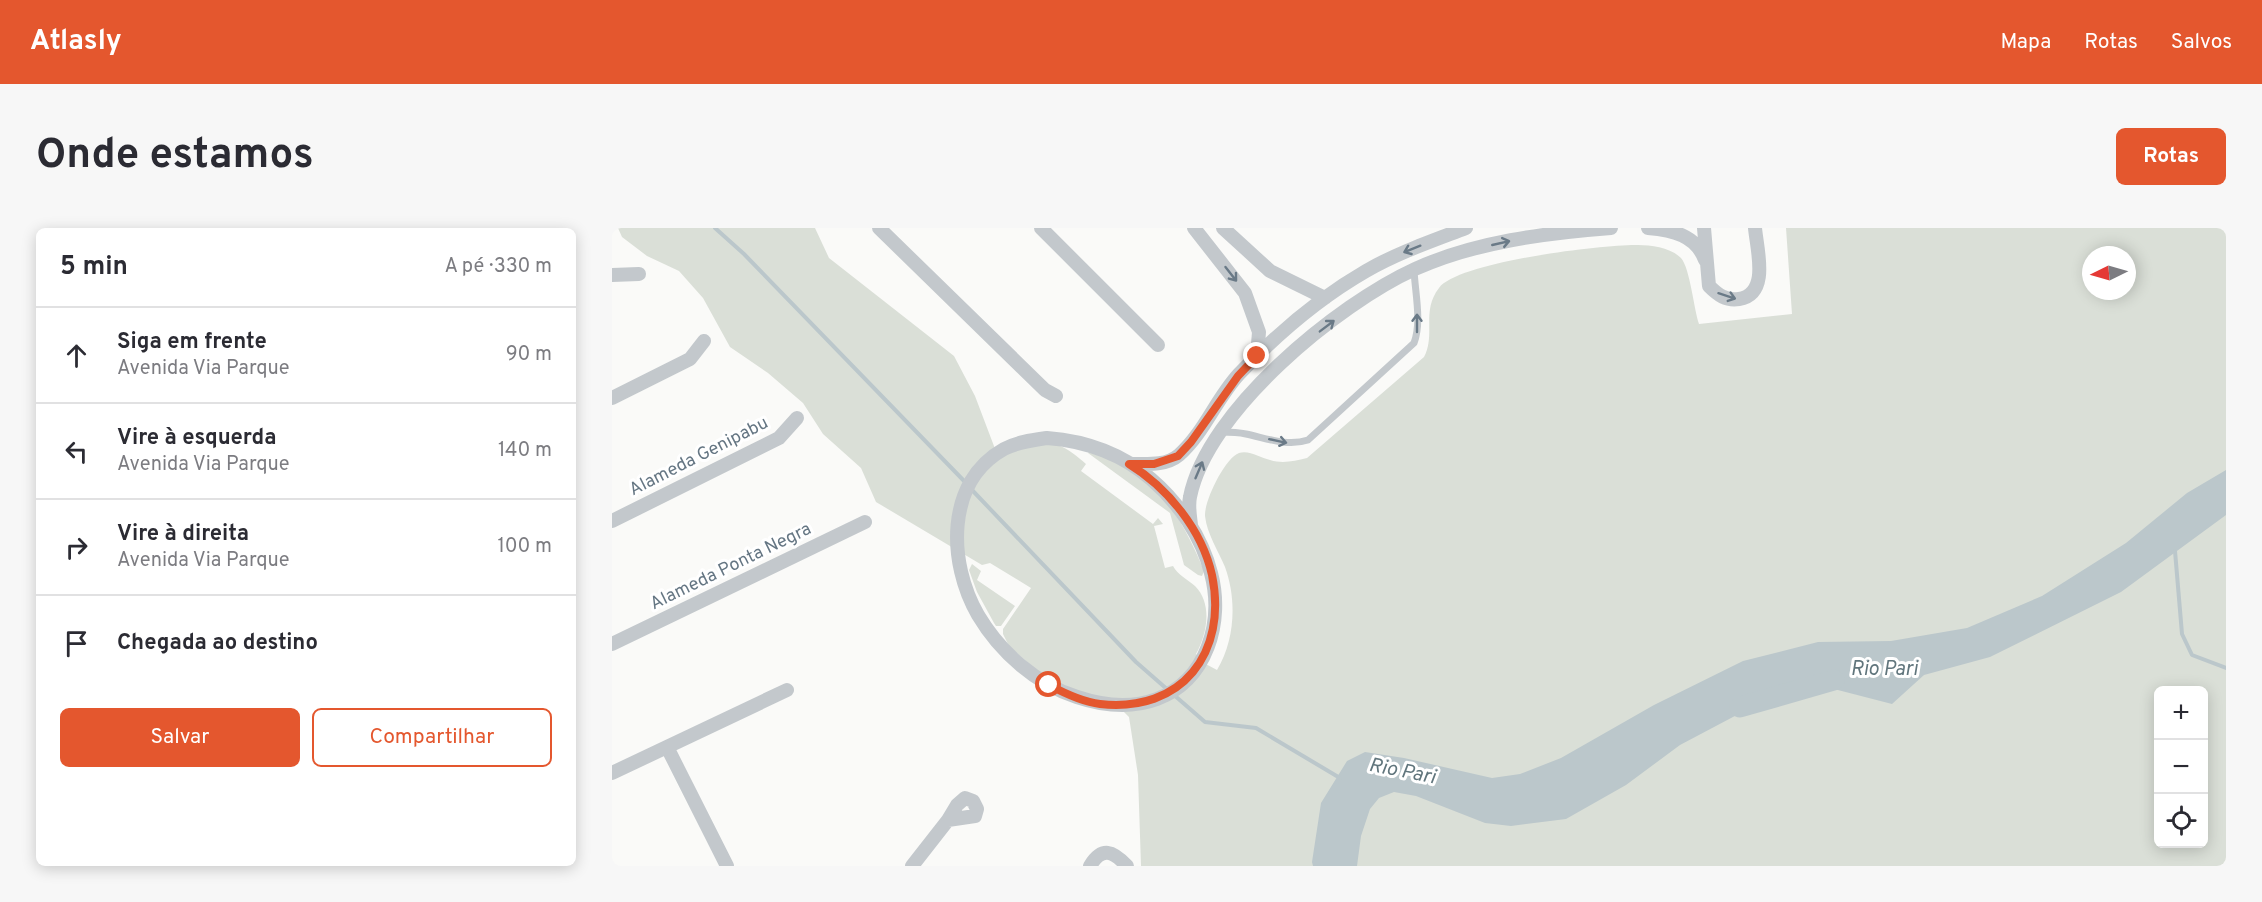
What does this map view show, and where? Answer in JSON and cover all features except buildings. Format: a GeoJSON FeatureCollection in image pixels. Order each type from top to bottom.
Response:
{"type":"FeatureCollection","features":[{"type":"Feature","properties":{"kind":"street"},"geometry":{"type":"LineString","coordinates":[[879,228],[1045,390],[1056,396]]}},
{"type":"Feature","properties":{"kind":"street"},"geometry":{"type":"LineString","coordinates":[[1041,228],[1158,345]]}},
{"type":"Feature","properties":{"kind":"street"},"geometry":{"type":"LineString","coordinates":[[1194,228],[1245,293],[1259,332],[1257,356]]}},
{"type":"Feature","properties":{"kind":"street"},"geometry":{"type":"LineString","coordinates":[[1223,228],[1270,271],[1325,298]]}},
{"type":"Feature","properties":{"kind":"street"},"geometry":{"type":"LineString","coordinates":[[1129,464],[1154,464],[1178,456],[1191,442],[1238,376],[1257,356],[1325,298],[1365,271],[1393,257],[1466,228]]}},
{"type":"Feature","properties":{"kind":"street"},"geometry":{"type":"LineString","coordinates":[[1191,527],[1189,500],[1193,486],[1201,464],[1230,418],[1263,379],[1295,350],[1360,300],[1414,269],[1452,255],[1540,235],[1611,228]]}},
{"type":"Feature","properties":{"kind":"street"},"geometry":{"type":"LineString","coordinates":[[1648,228],[1665,230],[1690,240],[1701,249],[1708,269]]}},
{"type":"Feature","properties":{"kind":"street"},"geometry":{"type":"LineString","coordinates":[[1704,228],[1710,286],[1721,297],[1733,300],[1743,299],[1753,294],[1760,278],[1755,228]]}},
{"type":"Feature","properties":{"kind":"street"},"geometry":{"type":"LineString","coordinates":[[612,275],[639,274]]}},
{"type":"Feature","properties":{"kind":"street"},"geometry":{"type":"LineString","coordinates":[[612,398],[690,359],[704,341]]}},
{"type":"Feature","properties":{"kind":"street","name":"Alameda Genipabu"},"geometry":{"type":"LineString","coordinates":[[612,521],[779,438],[797,418]]}},
{"type":"Feature","properties":{"kind":"street"},"geometry":{"type":"LineString","coordinates":[[1047,438],[1089,444],[1116,455],[1129,464],[1157,485],[1182,512],[1204,552],[1211,574],[1214,614],[1212,635],[1196,669],[1169,693],[1143,704],[1098,704],[1049,685],[1020,666],[997,641],[979,615],[966,589],[960,567],[957,525],[969,485],[990,458],[1006,448],[1026,441],[1047,438]]}},
{"type":"Feature","properties":{"kind":"street","name":"Alameda Ponta Negra"},"geometry":{"type":"LineString","coordinates":[[612,644],[865,522]]}},
{"type":"Feature","properties":{"kind":"street"},"geometry":{"type":"LineString","coordinates":[[612,773],[787,690]]}},
{"type":"Feature","properties":{"kind":"street"},"geometry":{"type":"LineString","coordinates":[[668,747],[727,866]]}},
{"type":"Feature","properties":{"kind":"street"},"geometry":{"type":"LineString","coordinates":[[912,866],[948,820]]}},
{"type":"Feature","properties":{"kind":"street"},"geometry":{"type":"LineString","coordinates":[[1090,866],[1098,855],[1106,853],[1122,861]]}},
{"type":"Feature","properties":{"kind":"lane"},"geometry":{"type":"LineString","coordinates":[[1221,432],[1242,433],[1298,444],[1308,440],[1414,343],[1417,336],[1414,269]]}},
{"type":"Feature","properties":{"kind":"shaded area"},"geometry":{"type":"Polygon","coordinates":[[[618,228],[815,228],[829,258],[954,356],[975,396],[997,454],[1036,444],[1058,445],[1086,464],[1081,471],[1153,524],[1158,518],[1163,524],[1154,526],[1165,568],[1173,566],[1195,586],[1204,601],[1205,628],[1196,654],[1202,662],[1217,670],[1231,633],[1231,593],[1225,567],[1210,536],[1205,516],[1208,501],[1222,471],[1233,457],[1243,452],[1279,462],[1307,458],[1424,357],[1429,340],[1431,305],[1439,288],[1452,279],[1473,270],[1533,256],[1620,245],[1655,246],[1667,249],[1681,258],[1684,263],[1699,324],[1792,314],[1786,228],[2226,228],[2226,866],[1141,866],[1138,775],[1129,717],[1117,705],[1074,692],[1041,674],[1009,646],[1003,629],[1031,588],[990,563],[982,565],[876,502],[861,468],[823,434],[803,403],[768,373],[730,347],[703,298],[679,271],[647,256],[622,237],[618,228]]]}},
{"type":"Feature","properties":{"kind":"shaded area"},"geometry":{"type":"Polygon","coordinates":[[[1091,450],[1136,474],[1169,505],[1192,543],[1204,571],[1202,576],[1184,565],[1170,513],[1088,453],[1091,450]]]}},
{"type":"Feature","properties":{"kind":"shaded area"},"geometry":{"type":"Polygon","coordinates":[[[972,564],[981,571],[977,580],[1015,606],[1001,626],[996,626],[977,592],[969,570],[972,564]]]}},
{"type":"Feature","properties":{"kind":"water","name":"Rio Pari"},"geometry":{"type":"Polygon","coordinates":[[[2226,470],[2226,515],[2121,592],[1990,657],[1924,675],[1892,704],[1834,689],[1797,687],[1767,699],[1680,745],[1626,785],[1566,819],[1511,826],[1485,823],[1416,796],[1394,792],[1379,798],[1370,809],[1361,836],[1357,866],[1313,866],[1321,803],[1347,761],[1365,752],[1404,758],[1492,778],[1520,774],[1561,758],[1654,705],[1743,661],[1818,642],[1891,641],[1967,628],[2042,596],[2126,543],[2187,493],[2226,470]]]}},
{"type":"Feature","properties":{"kind":"waterway"},"geometry":{"type":"LineString","coordinates":[[715,228],[744,254],[967,484]]}},
{"type":"Feature","properties":{"kind":"waterway"},"geometry":{"type":"LineString","coordinates":[[972,490],[1136,662],[1168,690]]}},
{"type":"Feature","properties":{"kind":"waterway"},"geometry":{"type":"LineString","coordinates":[[2175,551],[2182,634],[2192,655],[2226,668]]}},
{"type":"Feature","properties":{"kind":"waterway","name":"Rio Pari"},"geometry":{"type":"LineString","coordinates":[[1740,707],[1834,680]]}},
{"type":"Feature","properties":{"kind":"waterway"},"geometry":{"type":"LineString","coordinates":[[1174,695],[1205,722],[1256,728],[1340,778]]}},
{"type":"Feature","properties":{"kind":"route"},"geometry":{"type":"LineString","coordinates":[[1049,685],[1069,695],[1098,704],[1143,704],[1175,690],[1196,669],[1212,635],[1214,614],[1211,574],[1204,552],[1182,512],[1152,479],[1129,464],[1154,464],[1178,456],[1191,442],[1218,401],[1257,356]]}}]}
